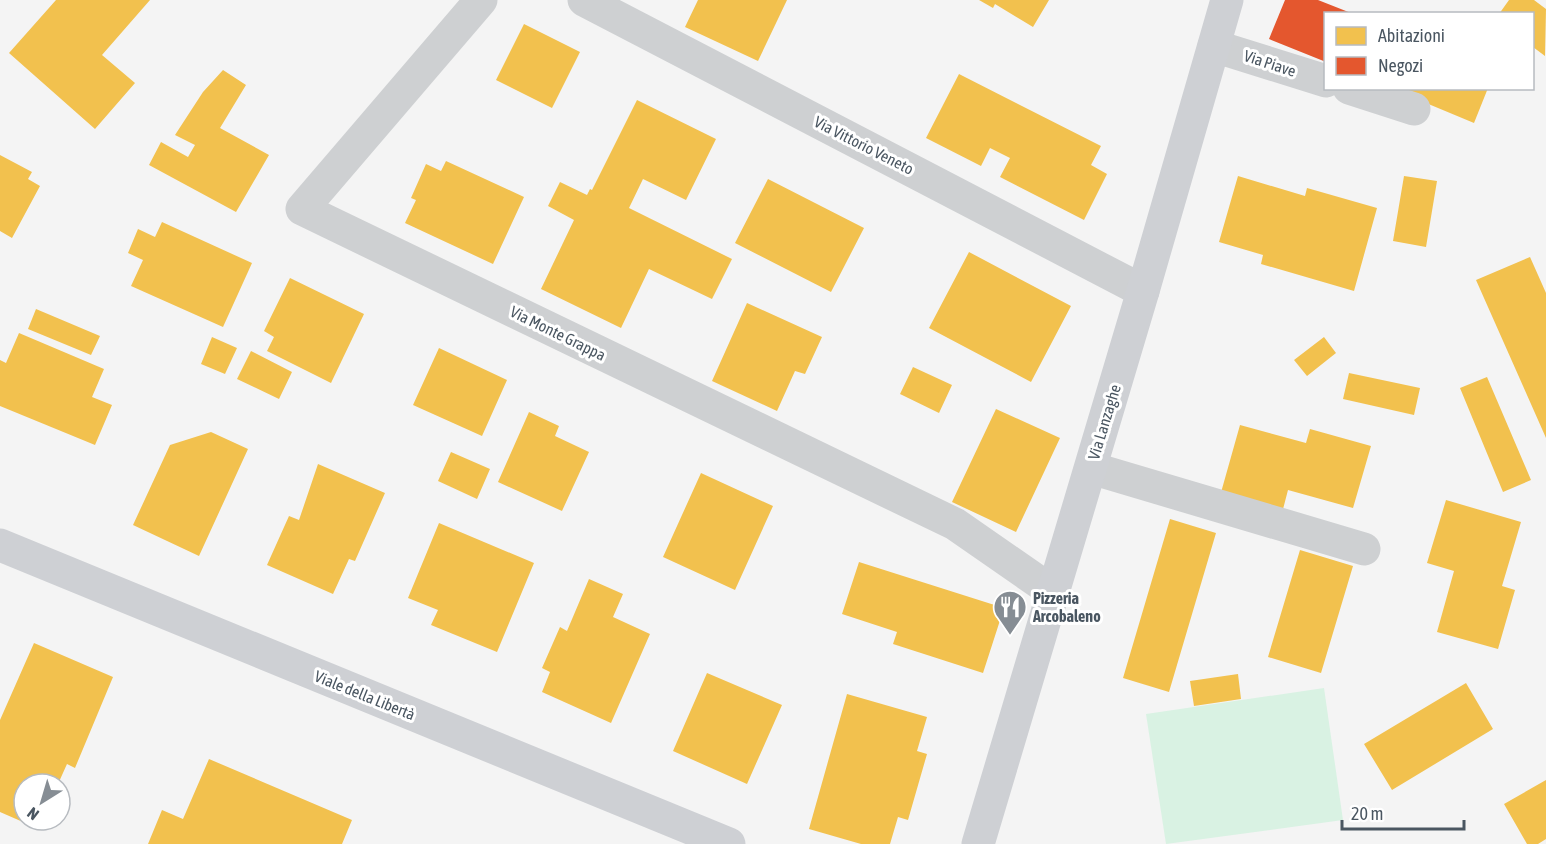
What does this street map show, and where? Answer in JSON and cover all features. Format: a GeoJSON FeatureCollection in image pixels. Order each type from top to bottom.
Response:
{"type":"FeatureCollection","features":[{"type":"Feature","properties":{"kind":"street","name":"Via Monte Grappa"},"geometry":{"type":"LineString","coordinates":[[481,0],[302,209],[955,524],[1053,592]]}},
{"type":"Feature","properties":{"kind":"street","name":"Via Vittorio Veneto"},"geometry":{"type":"LineString","coordinates":[[584,0],[1143,291]]}},
{"type":"Feature","properties":{"kind":"street","name":"Via Lanzaghe"},"geometry":{"type":"LineString","coordinates":[[978,844],[1091,468],[1227,0]]}},
{"type":"Feature","properties":{"kind":"street","name":"Via Piave"},"geometry":{"type":"LineString","coordinates":[[1214,46],[1324,80]]}},
{"type":"Feature","properties":{"kind":"street"},"geometry":{"type":"LineString","coordinates":[[1355,90],[1414,109]]}},
{"type":"Feature","properties":{"kind":"street"},"geometry":{"type":"LineString","coordinates":[[1091,468],[1364,549]]}},
{"type":"Feature","properties":{"kind":"street","name":"Viale della Libertà"},"geometry":{"type":"LineString","coordinates":[[0,545],[729,844]]}},
{"type":"Feature","properties":{"kind":"green space"},"geometry":{"type":"Polygon","coordinates":[[[1324,688],[1343,820],[1166,844],[1146,714],[1324,688]]]}},
{"type":"Feature","properties":{"kind":"building: Abitazioni"},"geometry":{"type":"Polygon","coordinates":[[[56,0],[150,0],[102,55],[135,83],[95,129],[9,53],[56,0]]]}},
{"type":"Feature","properties":{"kind":"building: Abitazioni"},"geometry":{"type":"Polygon","coordinates":[[[698,0],[787,0],[758,61],[685,27],[698,0]]]}},
{"type":"Feature","properties":{"kind":"building: Abitazioni"},"geometry":{"type":"Polygon","coordinates":[[[979,0],[1049,0],[1033,27],[995,4],[993,8],[979,0]]]}},
{"type":"Feature","properties":{"kind":"building: Abitazioni"},"geometry":{"type":"Polygon","coordinates":[[[1509,0],[1534,0],[1546,9],[1545,56],[1534,48],[1534,12],[1500,12],[1509,0]]]}},
{"type":"Feature","properties":{"kind":"building: Abitazioni"},"geometry":{"type":"Polygon","coordinates":[[[524,24],[580,52],[552,108],[496,80],[524,24]]]}},
{"type":"Feature","properties":{"kind":"building: Abitazioni"},"geometry":{"type":"Polygon","coordinates":[[[223,70],[246,85],[220,128],[269,155],[236,212],[149,165],[161,142],[188,157],[195,145],[175,135],[203,92],[223,70]]]}},
{"type":"Feature","properties":{"kind":"building: Abitazioni"},"geometry":{"type":"Polygon","coordinates":[[[959,74],[1101,146],[1091,165],[1107,174],[1084,220],[1000,177],[1010,158],[990,148],[981,166],[926,138],[959,74]]]}},
{"type":"Feature","properties":{"kind":"building: Abitazioni"},"geometry":{"type":"Polygon","coordinates":[[[1395,90],[1487,90],[1474,123],[1395,90]]]}},
{"type":"Feature","properties":{"kind":"building: Abitazioni"},"geometry":{"type":"Polygon","coordinates":[[[637,100],[716,139],[686,200],[643,179],[629,208],[732,259],[712,299],[649,269],[621,328],[541,289],[574,220],[548,206],[560,182],[587,195],[590,189],[592,190],[637,100]]]}},
{"type":"Feature","properties":{"kind":"building: Abitazioni"},"geometry":{"type":"Polygon","coordinates":[[[0,155],[32,172],[28,179],[40,186],[12,238],[0,231],[0,155]]]}},
{"type":"Feature","properties":{"kind":"building: Abitazioni"},"geometry":{"type":"Polygon","coordinates":[[[446,161],[524,197],[493,264],[405,223],[416,200],[411,198],[426,164],[441,171],[446,161]]]}},
{"type":"Feature","properties":{"kind":"building: Abitazioni"},"geometry":{"type":"Polygon","coordinates":[[[1238,176],[1305,196],[1307,188],[1377,208],[1354,291],[1261,264],[1263,255],[1219,242],[1238,176]]]}},
{"type":"Feature","properties":{"kind":"building: Abitazioni"},"geometry":{"type":"Polygon","coordinates":[[[1404,176],[1437,181],[1426,247],[1393,241],[1404,176]]]}},
{"type":"Feature","properties":{"kind":"building: Abitazioni"},"geometry":{"type":"Polygon","coordinates":[[[768,179],[864,228],[831,292],[735,243],[768,179]]]}},
{"type":"Feature","properties":{"kind":"building: Abitazioni"},"geometry":{"type":"Polygon","coordinates":[[[162,222],[252,263],[223,327],[131,286],[143,260],[128,253],[138,229],[155,237],[162,222]]]}},
{"type":"Feature","properties":{"kind":"building: Abitazioni"},"geometry":{"type":"Polygon","coordinates":[[[969,252],[1071,306],[1031,382],[929,328],[969,252]]]}},
{"type":"Feature","properties":{"kind":"building: Abitazioni"},"geometry":{"type":"Polygon","coordinates":[[[1530,257],[1546,293],[1546,438],[1476,280],[1530,257]]]}},
{"type":"Feature","properties":{"kind":"building: Abitazioni"},"geometry":{"type":"Polygon","coordinates":[[[290,278],[364,314],[331,383],[267,351],[274,337],[264,331],[290,278]]]}},
{"type":"Feature","properties":{"kind":"building: Abitazioni"},"geometry":{"type":"Polygon","coordinates":[[[747,303],[822,337],[805,374],[795,371],[777,411],[712,381],[747,303]]]}},
{"type":"Feature","properties":{"kind":"building: Abitazioni"},"geometry":{"type":"Polygon","coordinates":[[[36,309],[100,336],[91,355],[28,329],[36,309]]]}},
{"type":"Feature","properties":{"kind":"building: Abitazioni"},"geometry":{"type":"Polygon","coordinates":[[[19,333],[104,369],[92,397],[112,405],[95,445],[0,406],[0,360],[6,363],[19,333]]]}},
{"type":"Feature","properties":{"kind":"building: Abitazioni"},"geometry":{"type":"Polygon","coordinates":[[[212,337],[237,348],[225,374],[201,364],[212,337]]]}},
{"type":"Feature","properties":{"kind":"building: Abitazioni"},"geometry":{"type":"Polygon","coordinates":[[[1324,337],[1336,353],[1307,376],[1294,360],[1324,337]]]}},
{"type":"Feature","properties":{"kind":"building: Abitazioni"},"geometry":{"type":"Polygon","coordinates":[[[439,348],[507,380],[482,436],[413,405],[439,348]]]}},
{"type":"Feature","properties":{"kind":"building: Abitazioni"},"geometry":{"type":"Polygon","coordinates":[[[251,351],[292,372],[279,399],[237,379],[251,351]]]}},
{"type":"Feature","properties":{"kind":"building: Abitazioni"},"geometry":{"type":"Polygon","coordinates":[[[913,367],[952,385],[939,413],[900,394],[913,367]]]}},
{"type":"Feature","properties":{"kind":"building: Abitazioni"},"geometry":{"type":"Polygon","coordinates":[[[1349,373],[1420,388],[1414,415],[1343,399],[1349,373]]]}},
{"type":"Feature","properties":{"kind":"building: Abitazioni"},"geometry":{"type":"Polygon","coordinates":[[[1487,377],[1531,480],[1503,492],[1460,388],[1487,377]]]}},
{"type":"Feature","properties":{"kind":"building: Abitazioni"},"geometry":{"type":"Polygon","coordinates":[[[996,409],[1060,438],[1016,532],[952,502],[996,409]]]}},
{"type":"Feature","properties":{"kind":"building: Abitazioni"},"geometry":{"type":"Polygon","coordinates":[[[529,412],[559,426],[555,436],[589,452],[562,511],[498,482],[529,412]]]}},
{"type":"Feature","properties":{"kind":"building: Abitazioni"},"geometry":{"type":"Polygon","coordinates":[[[1240,425],[1306,443],[1310,429],[1371,446],[1353,508],[1288,490],[1282,513],[1220,496],[1240,425]]]}},
{"type":"Feature","properties":{"kind":"building: Abitazioni"},"geometry":{"type":"Polygon","coordinates":[[[211,432],[248,449],[199,556],[133,525],[170,445],[211,432]]]}},
{"type":"Feature","properties":{"kind":"building: Abitazioni"},"geometry":{"type":"Polygon","coordinates":[[[451,452],[490,469],[477,499],[438,481],[451,452]]]}},
{"type":"Feature","properties":{"kind":"building: Abitazioni"},"geometry":{"type":"Polygon","coordinates":[[[318,464],[385,493],[355,561],[349,559],[333,594],[267,565],[289,516],[299,520],[318,464]]]}},
{"type":"Feature","properties":{"kind":"building: Abitazioni"},"geometry":{"type":"Polygon","coordinates":[[[701,473],[773,506],[735,590],[663,557],[701,473]]]}},
{"type":"Feature","properties":{"kind":"building: Abitazioni"},"geometry":{"type":"Polygon","coordinates":[[[1446,500],[1521,522],[1502,586],[1515,590],[1498,649],[1437,632],[1454,571],[1427,563],[1446,500]]]}},
{"type":"Feature","properties":{"kind":"building: Abitazioni"},"geometry":{"type":"Polygon","coordinates":[[[1170,519],[1216,533],[1169,692],[1123,678],[1170,519]]]}},
{"type":"Feature","properties":{"kind":"building: Abitazioni"},"geometry":{"type":"Polygon","coordinates":[[[439,523],[534,563],[497,652],[431,625],[438,610],[408,598],[439,523]]]}},
{"type":"Feature","properties":{"kind":"building: Abitazioni"},"geometry":{"type":"Polygon","coordinates":[[[1300,550],[1353,566],[1321,673],[1268,657],[1300,550]]]}},
{"type":"Feature","properties":{"kind":"building: Abitazioni"},"geometry":{"type":"Polygon","coordinates":[[[859,562],[1004,608],[983,673],[893,644],[897,632],[842,614],[859,562]]]}},
{"type":"Feature","properties":{"kind":"building: Abitazioni"},"geometry":{"type":"Polygon","coordinates":[[[589,579],[623,594],[613,617],[650,634],[611,723],[542,692],[550,672],[542,668],[560,627],[567,631],[589,579]]]}},
{"type":"Feature","properties":{"kind":"building: Abitazioni"},"geometry":{"type":"Polygon","coordinates":[[[34,643],[113,677],[75,768],[67,764],[63,772],[12,772],[12,817],[0,812],[0,720],[34,643]]]}},
{"type":"Feature","properties":{"kind":"building: Abitazioni"},"geometry":{"type":"Polygon","coordinates":[[[707,673],[782,705],[747,784],[673,751],[707,673]]]}},
{"type":"Feature","properties":{"kind":"building: Abitazioni"},"geometry":{"type":"Polygon","coordinates":[[[1238,674],[1241,699],[1194,706],[1190,681],[1238,674]]]}},
{"type":"Feature","properties":{"kind":"building: Abitazioni"},"geometry":{"type":"Polygon","coordinates":[[[1466,683],[1493,729],[1392,790],[1364,744],[1466,683]]]}},
{"type":"Feature","properties":{"kind":"building: Abitazioni"},"geometry":{"type":"Polygon","coordinates":[[[847,694],[927,717],[917,751],[927,754],[908,820],[898,817],[890,844],[861,844],[809,829],[847,694]]]}},
{"type":"Feature","properties":{"kind":"building: Abitazioni"},"geometry":{"type":"Polygon","coordinates":[[[209,759],[352,820],[342,844],[148,844],[162,810],[183,819],[209,759]]]}},
{"type":"Feature","properties":{"kind":"building: Abitazioni"},"geometry":{"type":"Polygon","coordinates":[[[1546,780],[1546,839],[1538,844],[1527,844],[1504,804],[1546,780]]]}},
{"type":"Feature","properties":{"kind":"building: Negozi"},"geometry":{"type":"Polygon","coordinates":[[[1285,0],[1318,0],[1348,12],[1324,12],[1324,61],[1269,39],[1285,0]]]}},
{"type":"Feature","properties":{"kind":"place","name":"Pizzeria Arcobaleno"},"geometry":{"type":"Point","coordinates":[1010,636]}}]}
